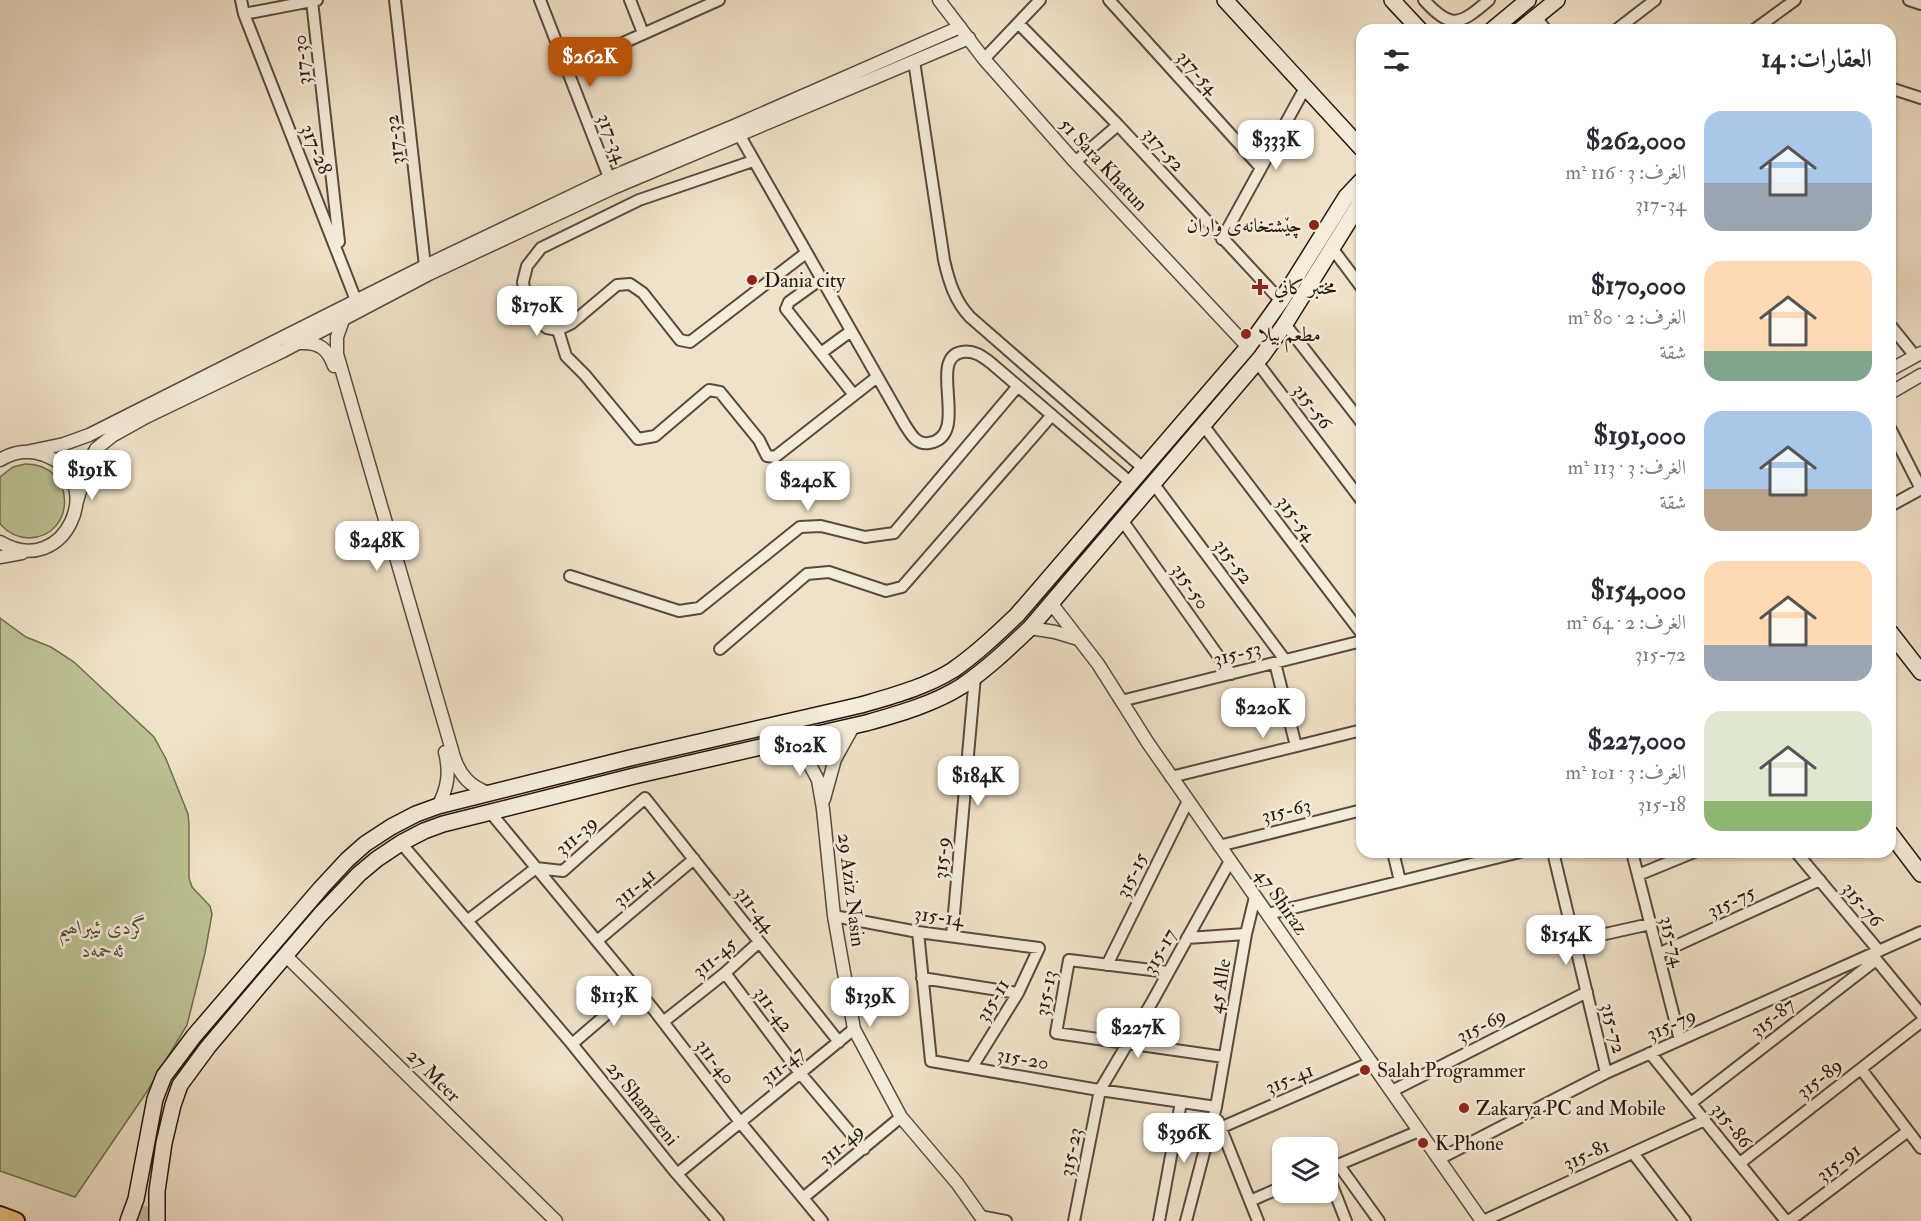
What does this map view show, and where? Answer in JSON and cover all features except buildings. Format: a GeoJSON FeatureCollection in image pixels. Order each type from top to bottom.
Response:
{"type":"FeatureCollection","features":[{"type":"Feature","properties":{"kind":"main road"},"geometry":{"type":"LineString","coordinates":[[1225,0],[1356,143]]}},
{"type":"Feature","properties":{"kind":"main road"},"geometry":{"type":"LineString","coordinates":[[1392,0],[1414,24]]}},
{"type":"Feature","properties":{"kind":"main road"},"geometry":{"type":"LineString","coordinates":[[1499,24],[1528,0]]}},
{"type":"Feature","properties":{"kind":"main road"},"geometry":{"type":"LineString","coordinates":[[1527,24],[1557,0]]}},
{"type":"Feature","properties":{"kind":"main road"},"geometry":{"type":"LineString","coordinates":[[145,1201],[152,1152],[172,1083],[205,1036],[306,919],[346,888],[377,859],[401,843],[443,824],[901,713],[960,687],[990,666],[1030,628],[1257,362],[1285,324],[1332,248],[1355,201]]}},
{"type":"Feature","properties":{"kind":"main road"},"geometry":{"type":"LineString","coordinates":[[130,1220],[155,1099],[164,1076],[194,1036],[321,888],[365,844],[391,827],[438,806],[630,758],[861,705],[895,696],[951,671],[978,651],[1017,615],[1248,347],[1355,201]]}},
{"type":"Feature","properties":{"kind":"main road"},"geometry":{"type":"LineString","coordinates":[[1076,546],[1089,558]]}},
{"type":"Feature","properties":{"kind":"main road"},"geometry":{"type":"LineString","coordinates":[[1896,640],[1921,672]]}},
{"type":"Feature","properties":{"kind":"main road"},"geometry":{"type":"LineString","coordinates":[[630,758],[634,776]]}},
{"type":"Feature","properties":{"kind":"main road"},"geometry":{"type":"LineString","coordinates":[[1896,841],[1921,874]]}},
{"type":"Feature","properties":{"kind":"main road"},"geometry":{"type":"LineString","coordinates":[[156,1221],[157,1191],[164,1143],[172,1105],[180,1085],[208,1047],[346,888]]}},
{"type":"Feature","properties":{"kind":"main road"},"geometry":{"type":"LineString","coordinates":[[0,1215],[16,1221]]}},
{"type":"Feature","properties":{"kind":"street","name":"317-28"},"geometry":{"type":"LineString","coordinates":[[241,0],[244,14],[358,306]]}},
{"type":"Feature","properties":{"kind":"street"},"geometry":{"type":"LineString","coordinates":[[244,14],[315,0]]}},
{"type":"Feature","properties":{"kind":"street","name":"317-30"},"geometry":{"type":"LineString","coordinates":[[315,0],[341,258]]}},
{"type":"Feature","properties":{"kind":"street","name":"317-32"},"geometry":{"type":"LineString","coordinates":[[395,0],[427,270]]}},
{"type":"Feature","properties":{"kind":"street","name":"317-34"},"geometry":{"type":"LineString","coordinates":[[540,0],[611,183]]}},
{"type":"Feature","properties":{"kind":"street"},"geometry":{"type":"LineString","coordinates":[[630,0],[643,33]]}},
{"type":"Feature","properties":{"kind":"street"},"geometry":{"type":"LineString","coordinates":[[567,68],[717,0]]}},
{"type":"Feature","properties":{"kind":"street","name":"51 Sara Khatun"},"geometry":{"type":"LineString","coordinates":[[939,0],[984,59],[1075,162],[1248,347]]}},
{"type":"Feature","properties":{"kind":"street"},"geometry":{"type":"LineString","coordinates":[[984,59],[1040,0]]}},
{"type":"Feature","properties":{"kind":"street","name":"317-54"},"geometry":{"type":"LineString","coordinates":[[1109,0],[1261,168]]}},
{"type":"Feature","properties":{"kind":"street"},"geometry":{"type":"LineString","coordinates":[[1424,0],[1439,16],[1456,21],[1465,19],[1489,0]]}},
{"type":"Feature","properties":{"kind":"street"},"geometry":{"type":"LineString","coordinates":[[1624,24],[1655,0]]}},
{"type":"Feature","properties":{"kind":"street"},"geometry":{"type":"LineString","coordinates":[[1762,24],[1796,0]]}},
{"type":"Feature","properties":{"kind":"street"},"geometry":{"type":"LineString","coordinates":[[1909,0],[1921,4]]}},
{"type":"Feature","properties":{"kind":"street"},"geometry":{"type":"LineString","coordinates":[[1536,17],[1541,24]]}},
{"type":"Feature","properties":{"kind":"street","name":"317-52"},"geometry":{"type":"LineString","coordinates":[[1019,24],[1118,125],[1281,301]]}},
{"type":"Feature","properties":{"kind":"street"},"geometry":{"type":"LineString","coordinates":[[736,131],[960,27]]}},
{"type":"Feature","properties":{"kind":"street"},"geometry":{"type":"LineString","coordinates":[[4,454],[64,444],[89,435],[611,183],[969,38]]}},
{"type":"Feature","properties":{"kind":"street"},"geometry":{"type":"LineString","coordinates":[[914,61],[944,260],[958,303],[970,317],[1143,468]]}},
{"type":"Feature","properties":{"kind":"street"},"geometry":{"type":"LineString","coordinates":[[1222,239],[1305,88]]}},
{"type":"Feature","properties":{"kind":"street"},"geometry":{"type":"LineString","coordinates":[[1896,91],[1921,98]]}},
{"type":"Feature","properties":{"kind":"street"},"geometry":{"type":"LineString","coordinates":[[1075,162],[1118,125]]}},
{"type":"Feature","properties":{"kind":"street"},"geometry":{"type":"LineString","coordinates":[[736,131],[911,435],[916,440],[922,444],[936,441],[942,435],[947,424],[949,361],[957,353],[974,352],[984,357],[1131,483]]}},
{"type":"Feature","properties":{"kind":"street"},"geometry":{"type":"LineString","coordinates":[[753,161],[639,200],[540,248],[527,266],[523,282],[525,300],[536,318],[547,327],[558,330],[572,323],[617,285],[630,284],[643,292],[680,340],[690,342],[806,253]]}},
{"type":"Feature","properties":{"kind":"street"},"geometry":{"type":"LineString","coordinates":[[1332,248],[1356,280]]}},
{"type":"Feature","properties":{"kind":"street"},"geometry":{"type":"LineString","coordinates":[[821,279],[789,302],[786,309],[854,394]]}},
{"type":"Feature","properties":{"kind":"street"},"geometry":{"type":"LineString","coordinates":[[0,557],[39,550],[54,543],[66,532],[74,518],[90,458],[102,442],[146,417],[343,320],[358,306]]}},
{"type":"Feature","properties":{"kind":"street"},"geometry":{"type":"LineString","coordinates":[[343,320],[337,337],[337,354],[454,757],[465,780],[488,793]]}},
{"type":"Feature","properties":{"kind":"street"},"geometry":{"type":"LineString","coordinates":[[1285,324],[1356,415]]}},
{"type":"Feature","properties":{"kind":"street"},"geometry":{"type":"LineString","coordinates":[[558,330],[566,356],[585,375],[638,439],[655,436],[709,390],[720,392],[759,440],[767,456],[775,457],[877,376]]}},
{"type":"Feature","properties":{"kind":"street"},"geometry":{"type":"LineString","coordinates":[[821,353],[851,331]]}},
{"type":"Feature","properties":{"kind":"street"},"geometry":{"type":"LineString","coordinates":[[1896,331],[1918,354],[1896,367]]}},
{"type":"Feature","properties":{"kind":"street"},"geometry":{"type":"LineString","coordinates":[[299,343],[310,342],[321,346],[327,351],[334,364],[446,758],[448,779],[438,806]]}},
{"type":"Feature","properties":{"kind":"street","name":"315-56"},"geometry":{"type":"LineString","coordinates":[[1257,362],[1356,493]]}},
{"type":"Feature","properties":{"kind":"street"},"geometry":{"type":"LineString","coordinates":[[1896,390],[1921,375]]}},
{"type":"Feature","properties":{"kind":"street"},"geometry":{"type":"LineString","coordinates":[[570,576],[679,611],[699,608],[800,527],[821,526],[865,537],[894,533],[1018,386]]}},
{"type":"Feature","properties":{"kind":"street"},"geometry":{"type":"LineString","coordinates":[[720,649],[807,574],[829,572],[886,591],[902,587],[1052,415]]}},
{"type":"Feature","properties":{"kind":"street","name":"315-54"},"geometry":{"type":"LineString","coordinates":[[1203,425],[1356,626]]}},
{"type":"Feature","properties":{"kind":"street"},"geometry":{"type":"LineString","coordinates":[[1896,440],[1921,489],[1896,503]]}},
{"type":"Feature","properties":{"kind":"street"},"geometry":{"type":"LineString","coordinates":[[26,452],[49,457],[62,466],[75,486],[77,501]]}},
{"type":"Feature","properties":{"kind":"street","name":"315-52"},"geometry":{"type":"LineString","coordinates":[[1154,483],[1280,662]]}},
{"type":"Feature","properties":{"kind":"street","name":"315-50"},"geometry":{"type":"LineString","coordinates":[[1122,520],[1231,674]]}},
{"type":"Feature","properties":{"kind":"street"},"geometry":{"type":"LineString","coordinates":[[0,542],[14,549],[31,551]]}},
{"type":"Feature","properties":{"kind":"street","name":"47 Shiraz"},"geometry":{"type":"LineString","coordinates":[[1051,603],[1098,664],[1171,777],[1483,1221]]}},
{"type":"Feature","properties":{"kind":"street"},"geometry":{"type":"LineString","coordinates":[[1030,628],[1055,632],[1079,640]]}},
{"type":"Feature","properties":{"kind":"street","name":"315-53"},"geometry":{"type":"LineString","coordinates":[[1121,701],[1356,643]]}},
{"type":"Feature","properties":{"kind":"street"},"geometry":{"type":"LineString","coordinates":[[1280,662],[1296,746]]}},
{"type":"Feature","properties":{"kind":"street","name":"315-9"},"geometry":{"type":"LineString","coordinates":[[952,936],[975,676]]}},
{"type":"Feature","properties":{"kind":"street","name":"29 Aziz Nasin"},"geometry":{"type":"LineString","coordinates":[[823,809],[831,771],[840,747],[854,725]]}},
{"type":"Feature","properties":{"kind":"street"},"geometry":{"type":"LineString","coordinates":[[1171,777],[1356,731]]}},
{"type":"Feature","properties":{"kind":"street","name":"29 Aziz Nasin"},"geometry":{"type":"LineString","coordinates":[[773,744],[791,749],[805,759],[818,780],[834,916],[854,1029],[901,1117],[957,1183],[982,1218]]}},
{"type":"Feature","properties":{"kind":"street","name":"311-44"},"geometry":{"type":"LineString","coordinates":[[645,798],[839,1042]]}},
{"type":"Feature","properties":{"kind":"street","name":"311-39"},"geometry":{"type":"LineString","coordinates":[[467,921],[536,868],[563,871],[645,798]]}},
{"type":"Feature","properties":{"kind":"street","name":"315-15"},"geometry":{"type":"LineString","coordinates":[[1107,965],[1188,801]]}},
{"type":"Feature","properties":{"kind":"street","name":"311-40"},"geometry":{"type":"LineString","coordinates":[[490,812],[663,1022],[740,1122],[822,1221]]}},
{"type":"Feature","properties":{"kind":"street","name":"315-63"},"geometry":{"type":"LineString","coordinates":[[1219,846],[1356,812]]}},
{"type":"Feature","properties":{"kind":"street","name":"25 Shamzeni"},"geometry":{"type":"LineString","coordinates":[[401,843],[572,1044],[718,1221]]}},
{"type":"Feature","properties":{"kind":"street"},"geometry":{"type":"LineString","coordinates":[[1395,858],[1400,881]]}},
{"type":"Feature","properties":{"kind":"street"},"geometry":{"type":"LineString","coordinates":[[1268,914],[1400,881],[1473,858]]}},
{"type":"Feature","properties":{"kind":"street","name":"315-72"},"geometry":{"type":"LineString","coordinates":[[1554,858],[1606,1073]]}},
{"type":"Feature","properties":{"kind":"street","name":"315-74"},"geometry":{"type":"LineString","coordinates":[[1634,858],[1680,1040]]}},
{"type":"Feature","properties":{"kind":"street"},"geometry":{"type":"LineString","coordinates":[[1638,875],[1679,858]]}},
{"type":"Feature","properties":{"kind":"street","name":"315-76"},"geometry":{"type":"LineString","coordinates":[[1801,858],[1921,1014]]}},
{"type":"Feature","properties":{"kind":"street","name":"311-41"},"geometry":{"type":"LineString","coordinates":[[597,941],[694,859]]}},
{"type":"Feature","properties":{"kind":"street","name":"315-17"},"geometry":{"type":"LineString","coordinates":[[1100,1090],[1230,861]]}},
{"type":"Feature","properties":{"kind":"street","name":"315-75"},"geometry":{"type":"LineString","coordinates":[[1658,954],[1820,880]]}},
{"type":"Feature","properties":{"kind":"street","name":"45 Alle"},"geometry":{"type":"LineString","coordinates":[[1186,1221],[1215,1111],[1246,933],[1255,897]]}},
{"type":"Feature","properties":{"kind":"street","name":"315-14"},"geometry":{"type":"LineString","coordinates":[[834,916],[918,932],[1039,948]]}},
{"type":"Feature","properties":{"kind":"street"},"geometry":{"type":"LineString","coordinates":[[1574,940],[1650,924]]}},
{"type":"Feature","properties":{"kind":"street"},"geometry":{"type":"LineString","coordinates":[[918,932],[922,978],[1018,993]]}},
{"type":"Feature","properties":{"kind":"street","name":"315-79"},"geometry":{"type":"LineString","coordinates":[[1439,1159],[1606,1073],[1875,955],[1921,932]]}},
{"type":"Feature","properties":{"kind":"street"},"geometry":{"type":"LineString","coordinates":[[1187,938],[1246,933]]}},
{"type":"Feature","properties":{"kind":"street","name":"311-45"},"geometry":{"type":"LineString","coordinates":[[663,1022],[759,942]]}},
{"type":"Feature","properties":{"kind":"street","name":"315-11"},"geometry":{"type":"LineString","coordinates":[[972,1067],[1018,993],[1039,948]]}},
{"type":"Feature","properties":{"kind":"street","name":"315-87"},"geometry":{"type":"LineString","coordinates":[[1690,1103],[1875,955]]}},
{"type":"Feature","properties":{"kind":"street","name":"27 Meer"},"geometry":{"type":"LineString","coordinates":[[286,956],[556,1221]]}},
{"type":"Feature","properties":{"kind":"street","name":"315-13"},"geometry":{"type":"LineString","coordinates":[[1107,965],[1069,960],[1056,1033],[1128,1043]]}},
{"type":"Feature","properties":{"kind":"street"},"geometry":{"type":"LineString","coordinates":[[1107,965],[1168,972]]}},
{"type":"Feature","properties":{"kind":"street","name":"311-42"},"geometry":{"type":"LineString","coordinates":[[724,973],[800,1074],[864,1149]]}},
{"type":"Feature","properties":{"kind":"street","name":"315-20"},"geometry":{"type":"LineString","coordinates":[[922,978],[931,1060],[1181,1102],[1215,1111]]}},
{"type":"Feature","properties":{"kind":"street"},"geometry":{"type":"LineString","coordinates":[[572,1044],[636,989]]}},
{"type":"Feature","properties":{"kind":"street","name":"315-69"},"geometry":{"type":"LineString","coordinates":[[1392,1091],[1587,992]]}},
{"type":"Feature","properties":{"kind":"street","name":"315-89"},"geometry":{"type":"LineString","coordinates":[[1740,1163],[1921,1022]]}},
{"type":"Feature","properties":{"kind":"street","name":"311-47"},"geometry":{"type":"LineString","coordinates":[[677,1174],[854,1029]]}},
{"type":"Feature","properties":{"kind":"street"},"geometry":{"type":"LineString","coordinates":[[1128,1043],[1224,1057]]}},
{"type":"Feature","properties":{"kind":"street","name":"315-86"},"geometry":{"type":"LineString","coordinates":[[1650,1053],[1787,1221]]}},
{"type":"Feature","properties":{"kind":"street","name":"315-41"},"geometry":{"type":"LineString","coordinates":[[1220,1128],[1372,1062]]}},
{"type":"Feature","properties":{"kind":"street"},"geometry":{"type":"LineString","coordinates":[[1861,1069],[1921,1148]]}},
{"type":"Feature","properties":{"kind":"street","name":"315-23"},"geometry":{"type":"LineString","coordinates":[[1074,1221],[1100,1090]]}},
{"type":"Feature","properties":{"kind":"street"},"geometry":{"type":"LineString","coordinates":[[1159,1221],[1181,1102]]}},
{"type":"Feature","properties":{"kind":"street"},"geometry":{"type":"LineString","coordinates":[[1215,1111],[1258,1221]]}},
{"type":"Feature","properties":{"kind":"street","name":"311-49"},"geometry":{"type":"LineString","coordinates":[[803,1198],[901,1117]]}},
{"type":"Feature","properties":{"kind":"street","name":"315-81"},"geometry":{"type":"LineString","coordinates":[[1483,1221],[1704,1120]]}},
{"type":"Feature","properties":{"kind":"street"},"geometry":{"type":"LineString","coordinates":[[1338,1165],[1419,1131]]}},
{"type":"Feature","properties":{"kind":"street","name":"315-91"},"geometry":{"type":"LineString","coordinates":[[1787,1221],[1908,1131]]}},
{"type":"Feature","properties":{"kind":"street"},"geometry":{"type":"LineString","coordinates":[[1633,1153],[1679,1220]]}},
{"type":"Feature","properties":{"kind":"street"},"geometry":{"type":"LineString","coordinates":[[1338,1173],[1379,1221]]}},
{"type":"Feature","properties":{"kind":"street"},"geometry":{"type":"LineString","coordinates":[[1250,1201],[1272,1191]]}},
{"type":"Feature","properties":{"kind":"street"},"geometry":{"type":"LineString","coordinates":[[1338,1201],[1346,1221]]}},
{"type":"Feature","properties":{"kind":"street"},"geometry":{"type":"LineString","coordinates":[[982,1218],[1006,1221]]}},
{"type":"Feature","properties":{"kind":"green space"},"geometry":{"type":"Polygon","coordinates":[[[25,464],[42,467],[54,475],[62,487],[64,500],[63,514],[56,526],[45,534],[29,538],[13,534],[0,524],[0,477],[13,467],[25,464]]]}},
{"type":"Feature","properties":{"kind":"green space","name":"گردی ئیبراھیم ئەحمەد"},"geometry":{"type":"Polygon","coordinates":[[[0,618],[26,637],[51,647],[74,662],[154,737],[166,759],[188,814],[189,878],[192,887],[210,906],[212,914],[187,1025],[146,1093],[75,1197],[0,1171],[0,618]]]}},
{"type":"Feature","properties":{"kind":"tunnel"},"geometry":{"type":"LineString","coordinates":[[142,1221],[145,1201]]}},
{"type":"Feature","properties":{"kind":"place","name":"چێشتخانەی واران"},"geometry":{"type":"Point","coordinates":[1314,225]}},
{"type":"Feature","properties":{"kind":"place","name":"Dania city"},"geometry":{"type":"Point","coordinates":[752,280]}},
{"type":"Feature","properties":{"kind":"place","name":"مختبر كاني"},"geometry":{"type":"Point","coordinates":[1260,287]}},
{"type":"Feature","properties":{"kind":"place","name":"مطعم بيلا"},"geometry":{"type":"Point","coordinates":[1246,334]}},
{"type":"Feature","properties":{"kind":"place","name":"Salah Programmer"},"geometry":{"type":"Point","coordinates":[1365,1070]}},
{"type":"Feature","properties":{"kind":"place","name":"Zakarya PC and Mobile"},"geometry":{"type":"Point","coordinates":[1464,1108]}},
{"type":"Feature","properties":{"kind":"place","name":"K Phone"},"geometry":{"type":"Point","coordinates":[1423,1143]}}]}
